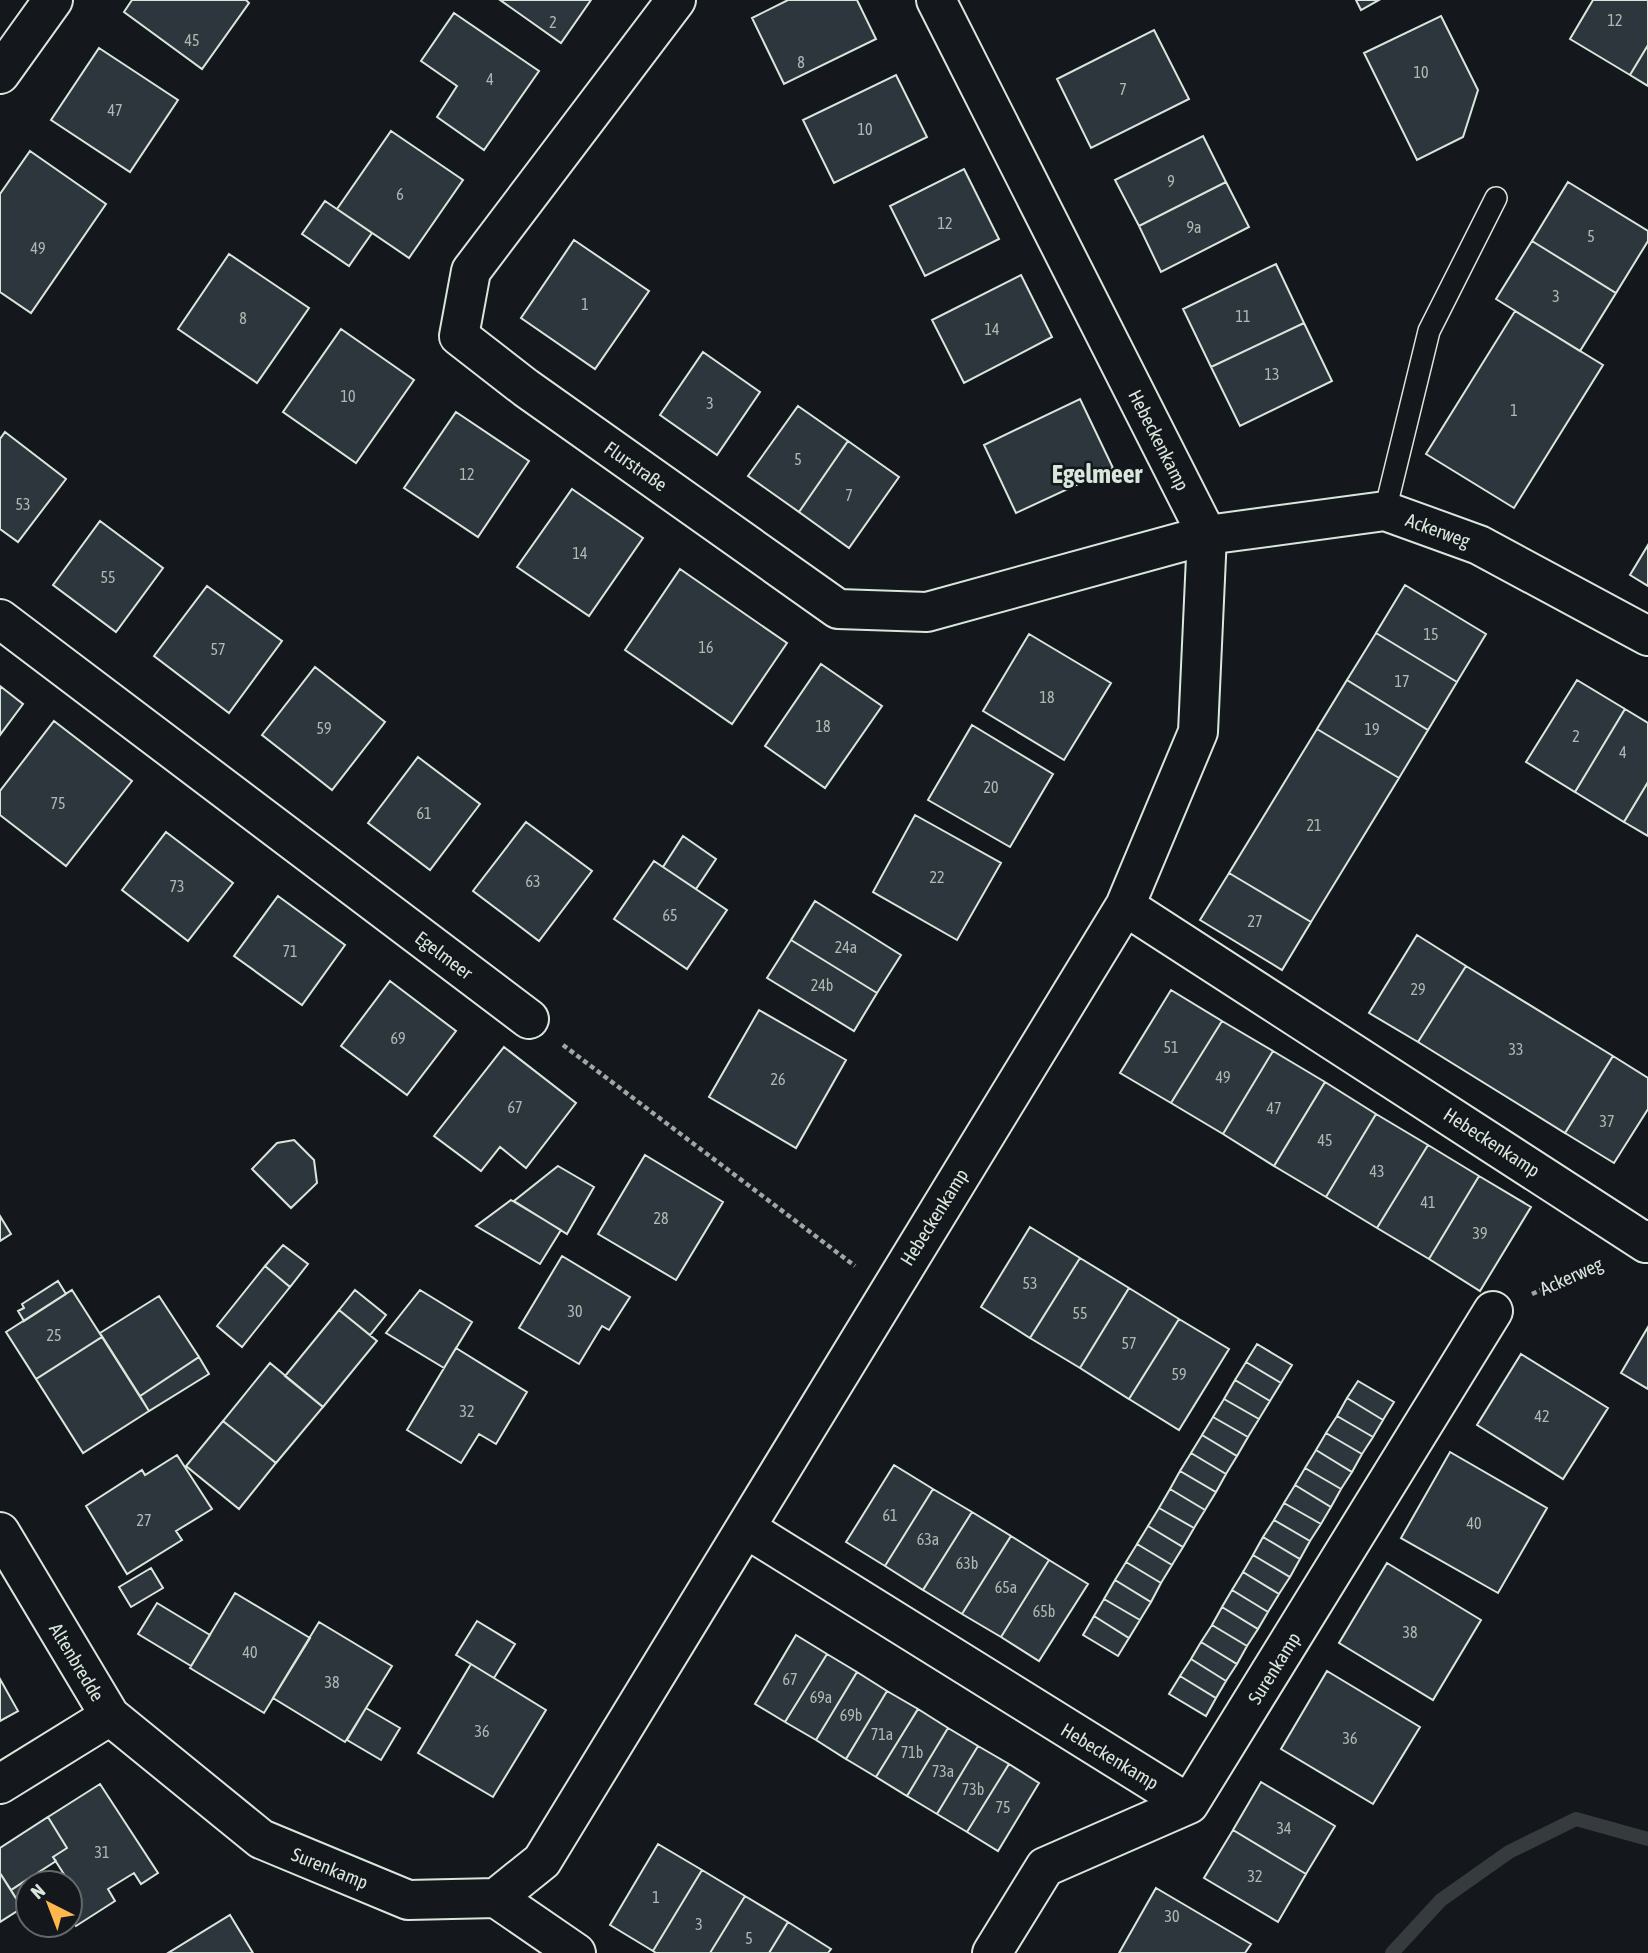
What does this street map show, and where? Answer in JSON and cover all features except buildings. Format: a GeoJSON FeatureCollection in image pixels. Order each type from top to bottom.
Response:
{"type":"FeatureCollection","features":[{"type":"Feature","properties":{"kind":"street"},"geometry":{"type":"LineString","coordinates":[[0,74],[53,0]]}},
{"type":"Feature","properties":{"kind":"street","name":"Flurstraße"},"geometry":{"type":"LineString","coordinates":[[676,0],[471,271],[459,336],[526,388],[838,609],[927,611],[1207,535]]}},
{"type":"Feature","properties":{"kind":"street","name":"Hebeckenkamp"},"geometry":{"type":"LineString","coordinates":[[496,1898],[542,1861],[1125,906],[1198,732],[1207,535],[936,0]]}},
{"type":"Feature","properties":{"kind":"street","name":"Ackerweg"},"geometry":{"type":"LineString","coordinates":[[1207,535],[1385,511],[1479,545],[1648,636]]}},
{"type":"Feature","properties":{"kind":"street","name":"Egelmeer"},"geometry":{"type":"LineString","coordinates":[[0,619],[530,1019]]}},
{"type":"Feature","properties":{"kind":"street","name":"Hebeckenkamp"},"geometry":{"type":"LineString","coordinates":[[1125,906],[1647,1241]]}},
{"type":"Feature","properties":{"kind":"street","name":"Surenkamp"},"geometry":{"type":"LineString","coordinates":[[1189,1804],[1493,1311]]}},
{"type":"Feature","properties":{"kind":"street","name":"Hebeckenkamp"},"geometry":{"type":"LineString","coordinates":[[747,1529],[1189,1804]]}},
{"type":"Feature","properties":{"kind":"street","name":"Altenbredde"},"geometry":{"type":"LineString","coordinates":[[0,1532],[110,1716],[0,1784]]}},
{"type":"Feature","properties":{"kind":"street","name":"Surenkamp"},"geometry":{"type":"LineString","coordinates":[[110,1716],[261,1839],[408,1900],[496,1898]]}},
{"type":"Feature","properties":{"kind":"street"},"geometry":{"type":"LineString","coordinates":[[992,1953],[1045,1867],[1189,1804]]}},
{"type":"Feature","properties":{"kind":"street"},"geometry":{"type":"LineString","coordinates":[[496,1898],[576,1953]]}},
{"type":"Feature","properties":{"kind":"lane"},"geometry":{"type":"LineString","coordinates":[[1385,511],[1429,331],[1496,198]]}},
{"type":"Feature","properties":{"kind":"path"},"geometry":{"type":"LineString","coordinates":[[530,1019],[889,1291]]}},
{"type":"Feature","properties":{"kind":"path","name":"Ackerweg"},"geometry":{"type":"LineString","coordinates":[[1493,1311],[1647,1241]]}},
{"type":"Feature","properties":{"kind":"waterway"},"geometry":{"type":"LineString","coordinates":[[1392,1953],[1441,1900],[1509,1852],[1576,1819],[1648,1839]]}},
{"type":"Feature","properties":{"kind":"district","name":"Egelmeer"},"geometry":{"type":"Point","coordinates":[1097,474]}}]}
